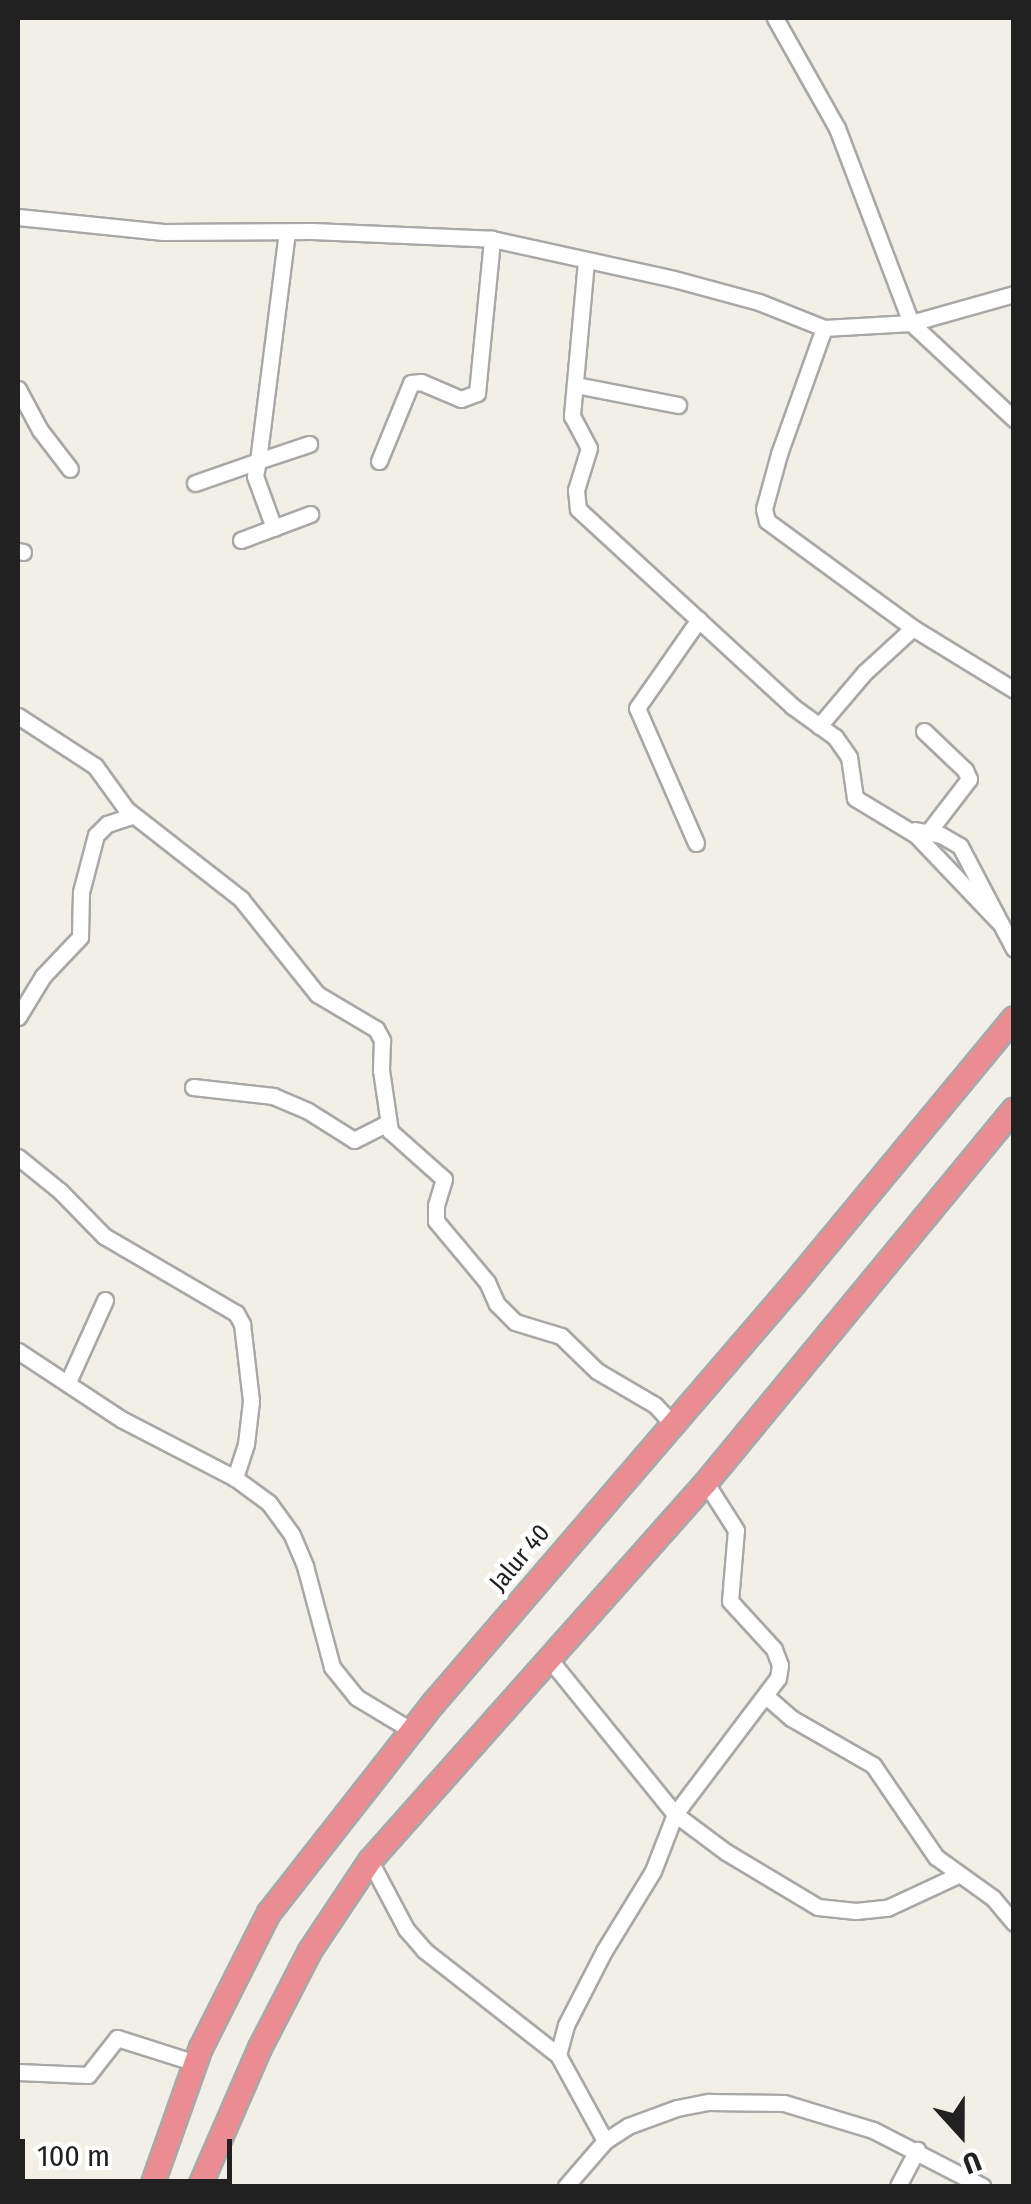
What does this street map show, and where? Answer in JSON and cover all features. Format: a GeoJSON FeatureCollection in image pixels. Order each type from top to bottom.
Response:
{"type":"FeatureCollection","features":[{"type":"Feature","properties":{"kind":"highway","name":"Jalur 40"},"geometry":{"type":"LineString","coordinates":[[152,2186],[196,2063],[269,1913],[347,1810],[1014,1018]]}},
{"type":"Feature","properties":{"kind":"highway"},"geometry":{"type":"LineString","coordinates":[[200,2186],[260,2048],[310,1951],[370,1862],[706,1482],[1014,1110]]}},
{"type":"Feature","properties":{"kind":"street"},"geometry":{"type":"LineString","coordinates":[[776,18],[838,128],[911,324],[1014,419]]}},
{"type":"Feature","properties":{"kind":"street"},"geometry":{"type":"LineString","coordinates":[[18,217],[146,231],[492,240],[759,302],[824,328],[911,324],[1014,294]]}},
{"type":"Feature","properties":{"kind":"street"},"geometry":{"type":"LineString","coordinates":[[274,528],[255,476],[287,233]]}},
{"type":"Feature","properties":{"kind":"street"},"geometry":{"type":"LineString","coordinates":[[379,461],[411,383],[421,382],[460,399],[477,393],[492,240]]}},
{"type":"Feature","properties":{"kind":"street"},"geometry":{"type":"LineString","coordinates":[[586,260],[573,420],[589,448],[576,490],[578,510],[835,737],[849,757],[854,798],[916,834],[998,921]]}},
{"type":"Feature","properties":{"kind":"street"},"geometry":{"type":"LineString","coordinates":[[824,328],[780,454],[765,517],[914,628],[1014,690]]}},
{"type":"Feature","properties":{"kind":"street"},"geometry":{"type":"LineString","coordinates":[[576,386],[678,405]]}},
{"type":"Feature","properties":{"kind":"street"},"geometry":{"type":"LineString","coordinates":[[18,389],[40,430],[70,469]]}},
{"type":"Feature","properties":{"kind":"street"},"geometry":{"type":"LineString","coordinates":[[195,483],[310,444]]}},
{"type":"Feature","properties":{"kind":"street"},"geometry":{"type":"LineString","coordinates":[[242,540],[310,514]]}},
{"type":"Feature","properties":{"kind":"street"},"geometry":{"type":"LineString","coordinates":[[696,844],[636,708],[699,619]]}},
{"type":"Feature","properties":{"kind":"street"},"geometry":{"type":"LineString","coordinates":[[819,726],[865,672],[914,628]]}},
{"type":"Feature","properties":{"kind":"street"},"geometry":{"type":"LineString","coordinates":[[18,716],[95,766],[134,816],[242,899],[272,942],[329,1005],[376,1030],[382,1040],[387,1123],[399,1142],[444,1179],[436,1221],[487,1282],[497,1304],[515,1322],[561,1336],[597,1371],[656,1405],[672,1423]]}},
{"type":"Feature","properties":{"kind":"street"},"geometry":{"type":"LineString","coordinates":[[924,731],[969,779],[926,835]]}},
{"type":"Feature","properties":{"kind":"street"},"geometry":{"type":"LineString","coordinates":[[18,1017],[43,976],[80,938],[81,892],[96,835],[107,824],[134,816]]}},
{"type":"Feature","properties":{"kind":"street"},"geometry":{"type":"LineString","coordinates":[[888,819],[926,835],[941,835],[960,846],[1014,949]]}},
{"type":"Feature","properties":{"kind":"street"},"geometry":{"type":"LineString","coordinates":[[193,1087],[273,1096],[320,1118],[354,1140],[387,1123]]}},
{"type":"Feature","properties":{"kind":"street"},"geometry":{"type":"LineString","coordinates":[[18,1158],[60,1191],[104,1236],[236,1313],[242,1324],[251,1401],[246,1444],[235,1478]]}},
{"type":"Feature","properties":{"kind":"street"},"geometry":{"type":"LineString","coordinates":[[68,1382],[105,1300]]}},
{"type":"Feature","properties":{"kind":"street"},"geometry":{"type":"LineString","coordinates":[[18,1351],[121,1419],[235,1478],[270,1503],[292,1535],[305,1566],[332,1666],[356,1696],[414,1732]]}},
{"type":"Feature","properties":{"kind":"street"},"geometry":{"type":"LineString","coordinates":[[558,2056],[566,2025],[654,1871],[675,1814],[778,1678],[778,1656],[732,1604],[736,1530],[706,1482]]}},
{"type":"Feature","properties":{"kind":"street"},"geometry":{"type":"LineString","coordinates":[[550,1661],[675,1814],[742,1863],[818,1907],[856,1911],[887,1908],[956,1876]]}},
{"type":"Feature","properties":{"kind":"street"},"geometry":{"type":"LineString","coordinates":[[767,1697],[791,1718],[873,1765],[898,1796],[936,1858],[956,1876],[993,1898],[1014,1923]]}},
{"type":"Feature","properties":{"kind":"street"},"geometry":{"type":"LineString","coordinates":[[370,1862],[406,1929],[424,1950],[558,2056],[604,2140]]}},
{"type":"Feature","properties":{"kind":"street"},"geometry":{"type":"LineString","coordinates":[[18,2072],[88,2076],[117,2038],[196,2063]]}},
{"type":"Feature","properties":{"kind":"street"},"geometry":{"type":"LineString","coordinates":[[566,2186],[604,2140],[654,2115],[709,2102],[739,2100],[784,2102],[873,2130],[982,2186]]}},
{"type":"Feature","properties":{"kind":"street"},"geometry":{"type":"LineString","coordinates":[[898,2186],[917,2150]]}}]}
